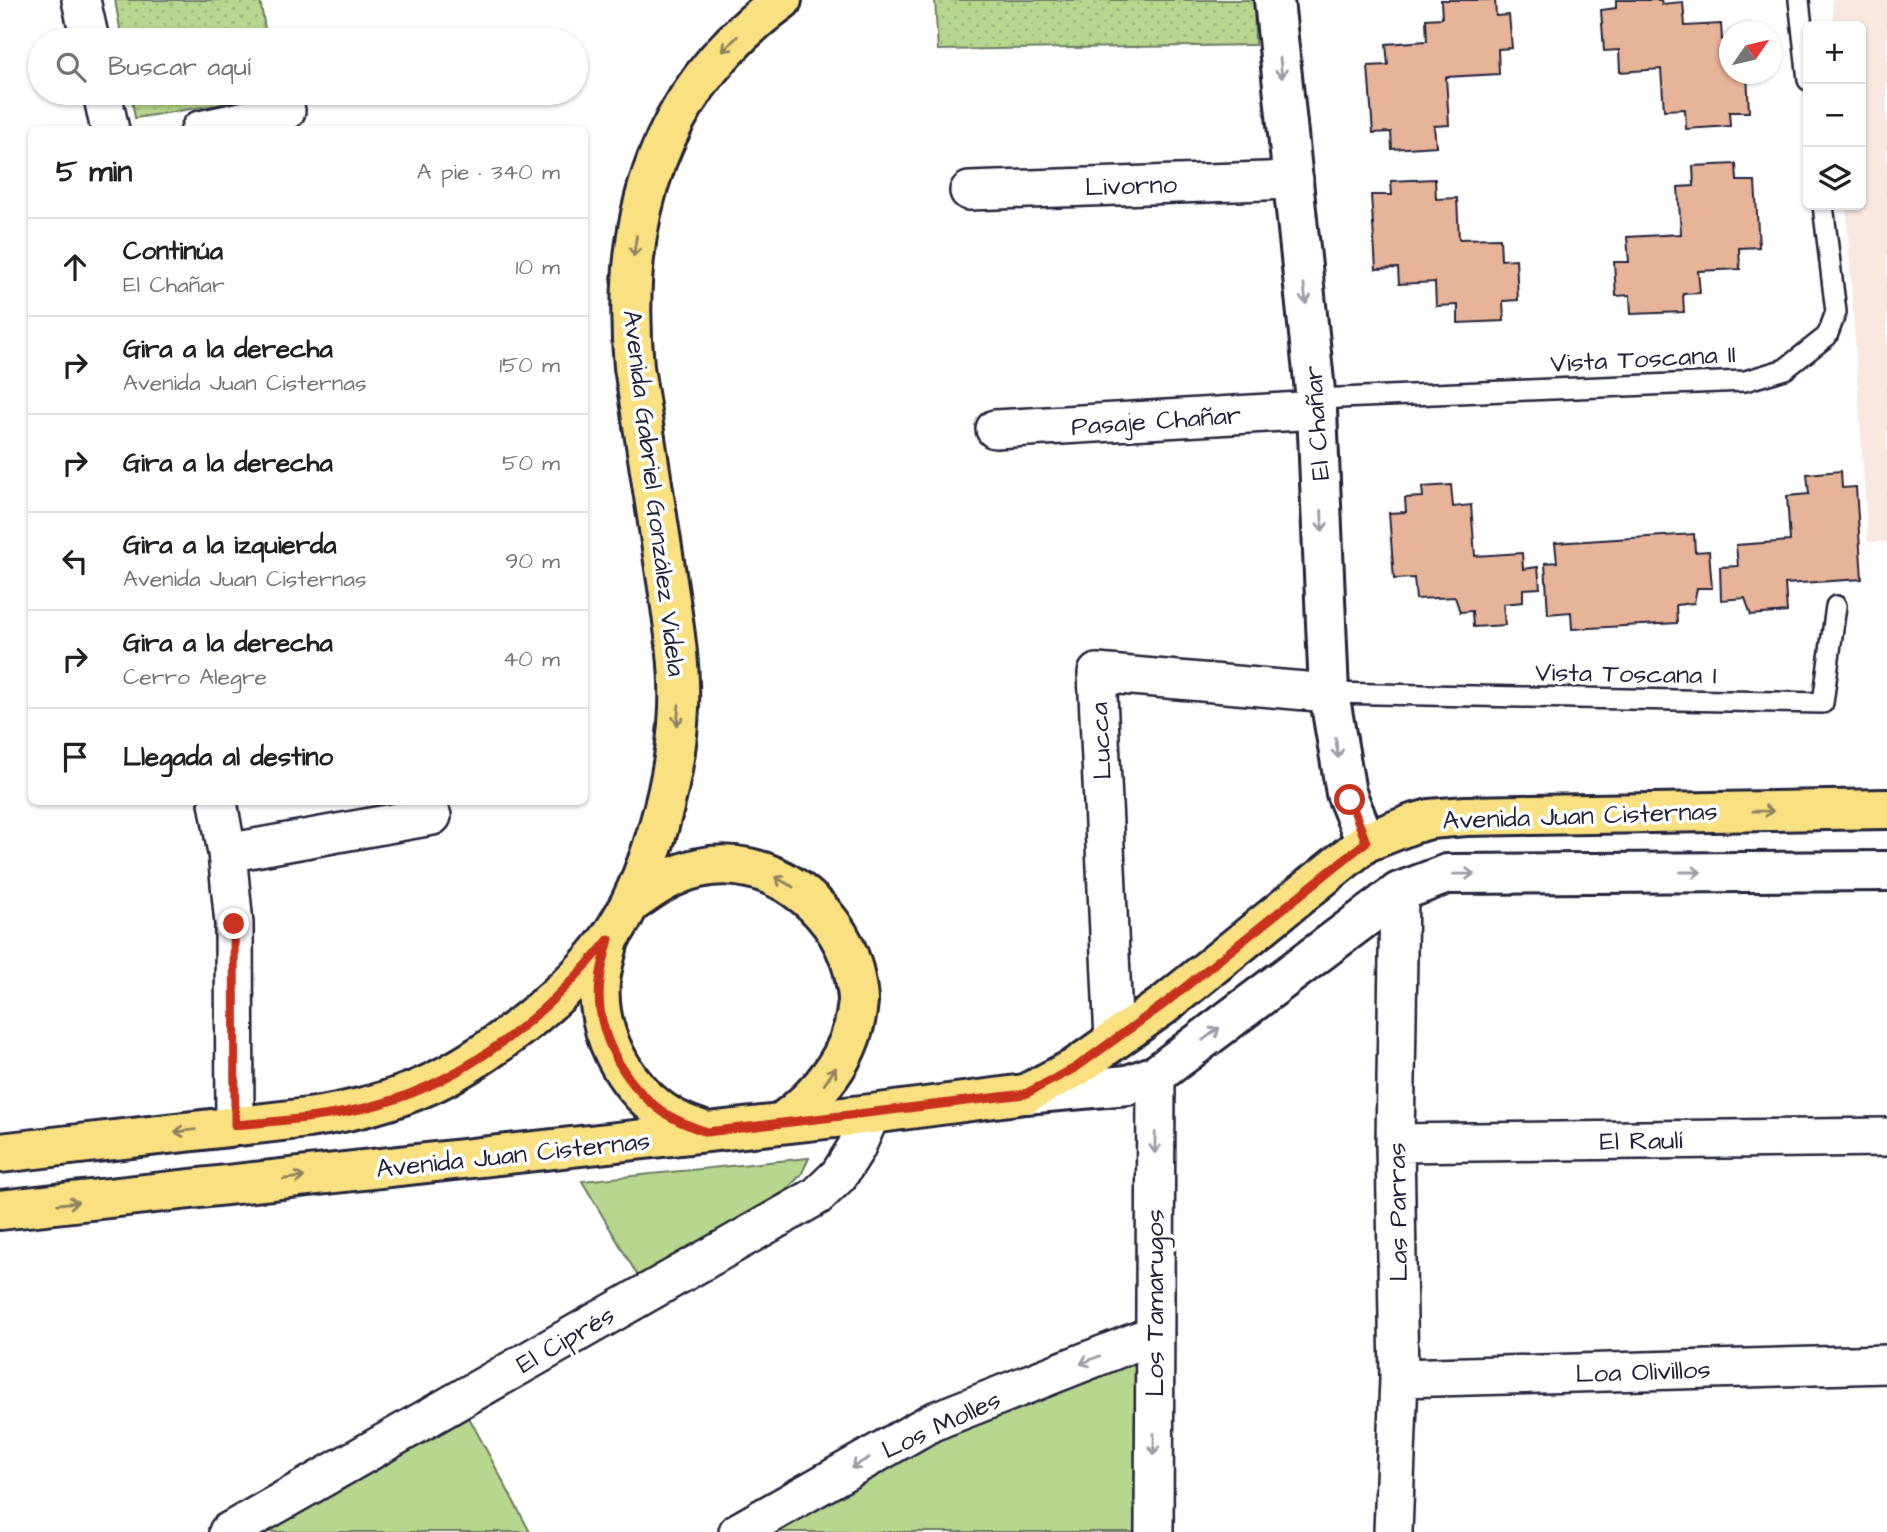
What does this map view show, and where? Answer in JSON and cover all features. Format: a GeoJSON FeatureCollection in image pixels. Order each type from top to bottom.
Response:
{"type":"FeatureCollection","features":[{"type":"Feature","properties":{"kind":"main road","name":"Avenida Gabriel González Videla"},"geometry":{"type":"LineString","coordinates":[[609,939],[629,905],[659,826],[679,710],[679,682],[671,604],[630,328],[634,247],[641,208],[653,170],[687,98],[730,43],[782,0]]}},
{"type":"Feature","properties":{"kind":"main road","name":"Avenida Juan Cisternas"},"geometry":{"type":"LineString","coordinates":[[0,1210],[871,1114],[1025,1094],[1075,1068],[1114,1041],[1366,842],[1412,824],[1430,819],[1466,816],[1887,808]]}},
{"type":"Feature","properties":{"kind":"main road"},"geometry":{"type":"LineString","coordinates":[[629,905],[657,885],[683,873],[714,866],[750,867],[786,882],[803,893],[837,931],[849,955],[855,977],[858,999],[852,1030],[845,1051],[817,1094],[781,1123]]}},
{"type":"Feature","properties":{"kind":"main road"},"geometry":{"type":"LineString","coordinates":[[0,1153],[338,1114],[392,1101],[433,1084],[488,1052],[543,1009],[580,973],[609,939]]}},
{"type":"Feature","properties":{"kind":"main road"},"geometry":{"type":"LineString","coordinates":[[609,939],[600,981],[600,1008],[612,1050],[644,1096],[685,1125],[707,1132]]}},
{"type":"Feature","properties":{"kind":"street"},"geometry":{"type":"LineString","coordinates":[[81,0],[87,28]]}},
{"type":"Feature","properties":{"kind":"street","name":"El Chañar"},"geometry":{"type":"LineString","coordinates":[[1274,0],[1316,404],[1329,692],[1346,793],[1366,842]]}},
{"type":"Feature","properties":{"kind":"street"},"geometry":{"type":"LineString","coordinates":[[105,105],[109,126]]}},
{"type":"Feature","properties":{"kind":"street"},"geometry":{"type":"LineString","coordinates":[[218,126],[286,111]]}},
{"type":"Feature","properties":{"kind":"street","name":"Livorno"},"geometry":{"type":"LineString","coordinates":[[969,191],[1294,180]]}},
{"type":"Feature","properties":{"kind":"street","name":"Pasaje Chañar"},"geometry":{"type":"LineString","coordinates":[[995,429],[1316,404]]}},
{"type":"Feature","properties":{"kind":"street","name":"Lucca"},"geometry":{"type":"LineString","coordinates":[[1114,1041],[1097,673],[1329,692]]}},
{"type":"Feature","properties":{"kind":"street"},"geometry":{"type":"LineString","coordinates":[[219,805],[227,853],[234,924],[235,1125]]}},
{"type":"Feature","properties":{"kind":"street"},"geometry":{"type":"LineString","coordinates":[[227,853],[432,816]]}},
{"type":"Feature","properties":{"kind":"street","name":"Avenida Juan Cisternas"},"geometry":{"type":"LineString","coordinates":[[1025,1094],[1128,1085],[1156,1074],[1399,892],[1447,874],[1887,871]]}},
{"type":"Feature","properties":{"kind":"street","name":"Las Parras"},"geometry":{"type":"LineString","coordinates":[[1394,1532],[1399,1378],[1395,1143],[1399,892]]}},
{"type":"Feature","properties":{"kind":"street","name":"Los Tamarugos"},"geometry":{"type":"LineString","coordinates":[[1154,1532],[1156,1074]]}},
{"type":"Feature","properties":{"kind":"street","name":"El Ciprés"},"geometry":{"type":"LineString","coordinates":[[228,1532],[817,1196],[839,1175],[856,1148],[871,1114]]}},
{"type":"Feature","properties":{"kind":"street","name":"El Raulí"},"geometry":{"type":"LineString","coordinates":[[1395,1143],[1887,1137]]}},
{"type":"Feature","properties":{"kind":"street","name":"Los Molles"},"geometry":{"type":"LineString","coordinates":[[738,1532],[932,1422],[1153,1335]]}},
{"type":"Feature","properties":{"kind":"street","name":"Loa Olivillos"},"geometry":{"type":"LineString","coordinates":[[1399,1378],[1887,1364]]}},
{"type":"Feature","properties":{"kind":"lane"},"geometry":{"type":"LineString","coordinates":[[1799,0],[1803,36]]}},
{"type":"Feature","properties":{"kind":"lane","name":"Vista Toscana II"},"geometry":{"type":"LineString","coordinates":[[1316,404],[1745,381],[1785,369],[1827,336],[1836,312],[1824,210]]}},
{"type":"Feature","properties":{"kind":"lane","name":"Vista Toscana I"},"geometry":{"type":"LineString","coordinates":[[1329,692],[1822,703],[1836,606]]}},
{"type":"Feature","properties":{"kind":"shaded area"},"geometry":{"type":"Polygon","coordinates":[[[1832,0],[1887,0],[1887,542],[1868,542],[1846,210],[1866,210],[1866,21],[1834,21],[1832,0]]]}},
{"type":"Feature","properties":{"kind":"green space"},"geometry":{"type":"Polygon","coordinates":[[[115,0],[260,0],[265,28],[120,28],[115,0]]]}},
{"type":"Feature","properties":{"kind":"green space"},"geometry":{"type":"Polygon","coordinates":[[[935,0],[1254,0],[1255,45],[938,50],[935,0]]]}},
{"type":"Feature","properties":{"kind":"green space"},"geometry":{"type":"Polygon","coordinates":[[[133,105],[215,105],[135,118],[133,105]]]}},
{"type":"Feature","properties":{"kind":"green space"},"geometry":{"type":"Polygon","coordinates":[[[809,1158],[801,1175],[779,1197],[639,1278],[582,1181],[809,1158]]]}},
{"type":"Feature","properties":{"kind":"green space"},"geometry":{"type":"Polygon","coordinates":[[[1135,1345],[1143,1532],[748,1532],[947,1408],[1135,1345]]]}},
{"type":"Feature","properties":{"kind":"green space"},"geometry":{"type":"Polygon","coordinates":[[[465,1410],[530,1532],[254,1532],[465,1410]]]}},
{"type":"Feature","properties":{"kind":"building"},"geometry":{"type":"Polygon","coordinates":[[[1441,0],[1495,0],[1496,16],[1509,15],[1512,48],[1498,49],[1499,74],[1446,77],[1449,125],[1434,126],[1436,146],[1392,149],[1391,132],[1373,133],[1368,66],[1388,65],[1386,44],[1427,41],[1426,19],[1442,18],[1441,0]]]}},
{"type":"Feature","properties":{"kind":"building"},"geometry":{"type":"Polygon","coordinates":[[[1616,0],[1661,0],[1662,4],[1683,2],[1685,26],[1719,24],[1719,84],[1748,84],[1749,112],[1729,112],[1730,126],[1686,129],[1685,109],[1664,110],[1661,69],[1620,72],[1619,50],[1604,51],[1601,10],[1616,8],[1616,0]]]}},
{"type":"Feature","properties":{"kind":"building"},"geometry":{"type":"Polygon","coordinates":[[[1736,164],[1737,181],[1755,181],[1759,247],[1739,248],[1740,269],[1698,271],[1700,293],[1683,294],[1684,312],[1631,314],[1630,295],[1616,296],[1614,262],[1629,262],[1627,237],[1681,234],[1678,187],[1694,186],[1693,166],[1736,164]]]}},
{"type":"Feature","properties":{"kind":"building"},"geometry":{"type":"Polygon","coordinates":[[[1435,179],[1436,199],[1457,198],[1459,239],[1500,238],[1501,260],[1516,259],[1518,300],[1503,301],[1504,321],[1458,323],[1458,305],[1436,306],[1435,282],[1399,284],[1398,268],[1376,269],[1371,195],[1392,195],[1391,181],[1435,179]]]}},
{"type":"Feature","properties":{"kind":"building"},"geometry":{"type":"Polygon","coordinates":[[[1841,471],[1842,488],[1856,487],[1862,579],[1785,584],[1787,612],[1751,615],[1745,598],[1721,600],[1720,567],[1738,566],[1736,545],[1790,541],[1787,496],[1809,494],[1807,474],[1841,471]]]}},
{"type":"Feature","properties":{"kind":"building"},"geometry":{"type":"Polygon","coordinates":[[[1451,485],[1453,507],[1471,505],[1475,556],[1522,553],[1523,569],[1538,567],[1540,588],[1523,589],[1523,602],[1503,604],[1505,625],[1473,627],[1472,611],[1460,612],[1455,597],[1416,599],[1414,578],[1394,579],[1389,513],[1406,512],[1405,498],[1423,497],[1422,487],[1451,485]]]}},
{"type":"Feature","properties":{"kind":"building"},"geometry":{"type":"Polygon","coordinates":[[[1694,534],[1695,552],[1709,551],[1712,588],[1697,588],[1694,603],[1676,605],[1677,623],[1572,629],[1571,612],[1548,614],[1545,563],[1557,562],[1555,543],[1694,534]]]}},
{"type":"Feature","properties":{"kind":"route"},"geometry":{"type":"LineString","coordinates":[[234,924],[235,1125],[338,1114],[392,1101],[433,1084],[467,1067],[543,1009],[580,973],[609,939],[600,981],[600,1008],[604,1029],[621,1066],[644,1096],[663,1112],[685,1125],[707,1132],[871,1114],[1025,1094],[1075,1068],[1164,1004],[1366,842],[1350,800]]}}]}
